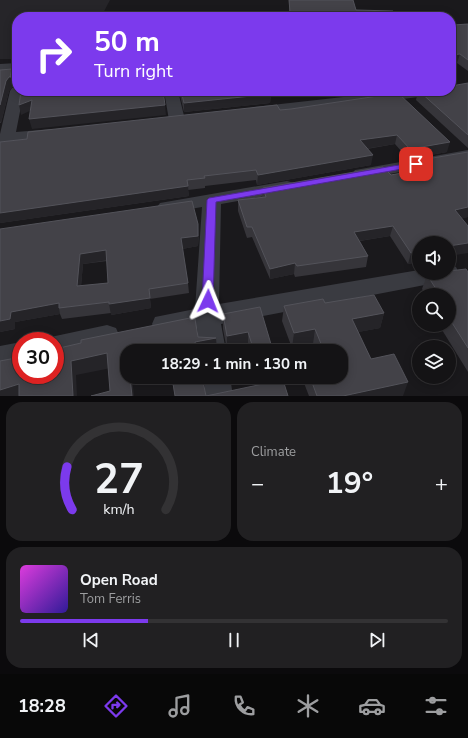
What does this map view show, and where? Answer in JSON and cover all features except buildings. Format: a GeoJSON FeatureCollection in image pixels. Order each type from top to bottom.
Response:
{"type":"FeatureCollection","features":[{"type":"Feature","properties":{"kind":"street"},"geometry":{"type":"LineString","coordinates":[[0,68],[12,67]]}},
{"type":"Feature","properties":{"kind":"street"},"geometry":{"type":"LineString","coordinates":[[16,96],[3,139],[69,132]]}},
{"type":"Feature","properties":{"kind":"street"},"geometry":{"type":"LineString","coordinates":[[172,96],[177,120]]}},
{"type":"Feature","properties":{"kind":"street"},"geometry":{"type":"LineString","coordinates":[[238,113],[391,96]]}},
{"type":"Feature","properties":{"kind":"street"},"geometry":{"type":"LineString","coordinates":[[401,96],[412,106]]}},
{"type":"Feature","properties":{"kind":"street"},"geometry":{"type":"LineString","coordinates":[[161,122],[192,118]]}},
{"type":"Feature","properties":{"kind":"street"},"geometry":{"type":"LineString","coordinates":[[345,177],[461,152]]}},
{"type":"Feature","properties":{"kind":"street"},"geometry":{"type":"LineString","coordinates":[[149,209],[306,184]]}},
{"type":"Feature","properties":{"kind":"street"},"geometry":{"type":"LineString","coordinates":[[212,200],[207,315],[212,344]]}},
{"type":"Feature","properties":{"kind":"street"},"geometry":{"type":"LineString","coordinates":[[456,272],[468,270]]}},
{"type":"Feature","properties":{"kind":"street"},"geometry":{"type":"LineString","coordinates":[[64,344],[207,315],[412,279]]}},
{"type":"Feature","properties":{"kind":"street"},"geometry":{"type":"LineString","coordinates":[[0,357],[12,355]]}},
{"type":"Feature","properties":{"kind":"street"},"geometry":{"type":"LineString","coordinates":[[217,384],[219,396]]}},
{"type":"Feature","properties":{"kind":"shaded area"},"geometry":{"type":"Polygon","coordinates":[[[0,0],[110,0],[104,12],[12,12],[12,59],[0,59],[0,0]]]}},
{"type":"Feature","properties":{"kind":"route"},"geometry":{"type":"LineString","coordinates":[[208,301],[212,200],[416,164]]}}]}
